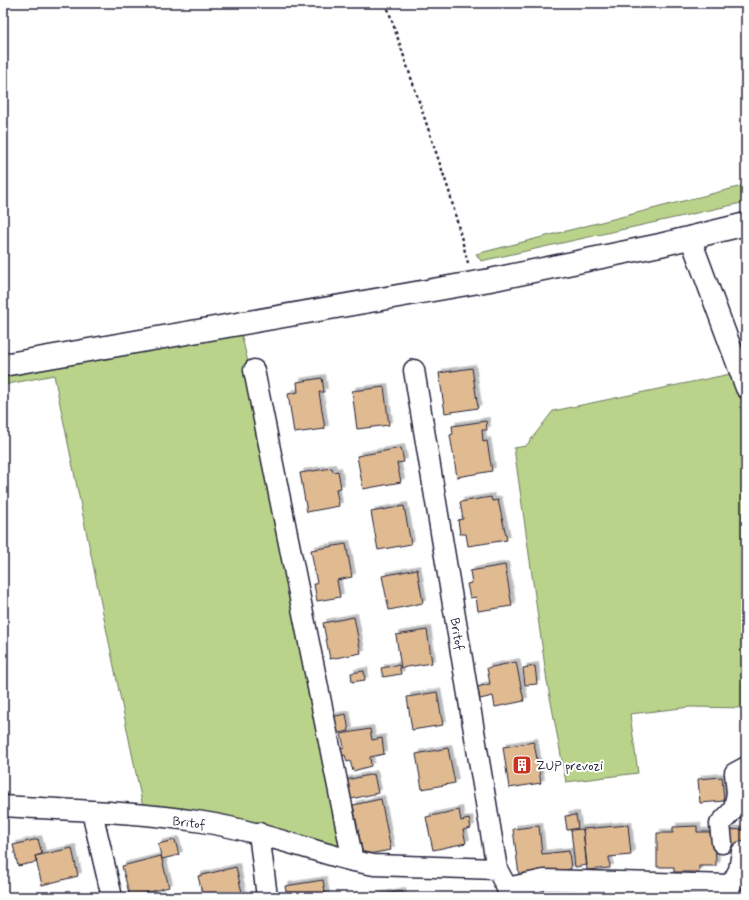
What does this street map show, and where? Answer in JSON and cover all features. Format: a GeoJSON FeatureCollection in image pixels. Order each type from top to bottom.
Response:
{"type":"FeatureCollection","features":[{"type":"Feature","properties":{"kind":"main road"},"geometry":{"type":"LineString","coordinates":[[3,365],[474,283],[746,224]]}},
{"type":"Feature","properties":{"kind":"street"},"geometry":{"type":"LineString","coordinates":[[690,237],[746,388]]}},
{"type":"Feature","properties":{"kind":"street"},"geometry":{"type":"LineString","coordinates":[[254,370],[353,861]]}},
{"type":"Feature","properties":{"kind":"street","name":"Britof"},"geometry":{"type":"LineString","coordinates":[[414,370],[497,869],[507,892]]}},
{"type":"Feature","properties":{"kind":"street"},"geometry":{"type":"LineString","coordinates":[[722,843],[720,824],[734,809],[737,793],[735,773],[746,767]]}},
{"type":"Feature","properties":{"kind":"street","name":"Britof"},"geometry":{"type":"LineString","coordinates":[[3,806],[202,822],[259,834],[353,861],[374,865],[497,869]]}},
{"type":"Feature","properties":{"kind":"street"},"geometry":{"type":"LineString","coordinates":[[92,812],[112,897]]}},
{"type":"Feature","properties":{"kind":"street"},"geometry":{"type":"LineString","coordinates":[[259,834],[267,897]]}},
{"type":"Feature","properties":{"kind":"street"},"geometry":{"type":"LineString","coordinates":[[507,892],[544,880],[731,884],[740,870],[742,852]]}},
{"type":"Feature","properties":{"kind":"path"},"geometry":{"type":"LineString","coordinates":[[386,3],[449,191],[474,283]]}},
{"type":"Feature","properties":{"kind":"green space"},"geometry":{"type":"Polygon","coordinates":[[[746,185],[746,202],[481,261],[476,254],[746,185]]]}},
{"type":"Feature","properties":{"kind":"green space"},"geometry":{"type":"Polygon","coordinates":[[[241,333],[257,400],[342,851],[144,812],[54,375],[3,385],[3,377],[241,333]]]}},
{"type":"Feature","properties":{"kind":"green space"},"geometry":{"type":"Polygon","coordinates":[[[735,373],[746,407],[746,708],[690,707],[630,714],[638,773],[566,782],[547,681],[514,448],[526,446],[553,411],[735,373]]]}},
{"type":"Feature","properties":{"kind":"building"},"geometry":{"type":"Polygon","coordinates":[[[472,368],[478,408],[445,413],[439,373],[472,368]]]}},
{"type":"Feature","properties":{"kind":"building"},"geometry":{"type":"Polygon","coordinates":[[[322,378],[324,392],[319,392],[325,429],[294,433],[288,394],[298,392],[297,382],[322,378]]]}},
{"type":"Feature","properties":{"kind":"building"},"geometry":{"type":"Polygon","coordinates":[[[384,387],[389,425],[357,429],[352,391],[384,387]]]}},
{"type":"Feature","properties":{"kind":"building"},"geometry":{"type":"Polygon","coordinates":[[[486,421],[487,430],[482,430],[483,442],[487,441],[492,471],[457,477],[450,435],[453,434],[452,426],[486,421]]]}},
{"type":"Feature","properties":{"kind":"building"},"geometry":{"type":"Polygon","coordinates":[[[401,448],[404,462],[397,463],[401,482],[363,489],[357,456],[401,448]]]}},
{"type":"Feature","properties":{"kind":"building"},"geometry":{"type":"Polygon","coordinates":[[[332,468],[333,472],[338,471],[341,488],[336,489],[339,506],[307,512],[300,473],[332,468]]]}},
{"type":"Feature","properties":{"kind":"building"},"geometry":{"type":"Polygon","coordinates":[[[491,497],[492,501],[498,500],[507,540],[468,546],[466,534],[460,534],[458,520],[463,519],[460,502],[491,497]]]}},
{"type":"Feature","properties":{"kind":"building"},"geometry":{"type":"Polygon","coordinates":[[[404,506],[411,544],[378,550],[371,512],[404,506]]]}},
{"type":"Feature","properties":{"kind":"building"},"geometry":{"type":"Polygon","coordinates":[[[346,544],[352,577],[337,580],[340,597],[317,601],[314,584],[317,584],[311,550],[346,544]]]}},
{"type":"Feature","properties":{"kind":"building"},"geometry":{"type":"Polygon","coordinates":[[[505,565],[512,606],[478,611],[476,597],[470,598],[467,584],[472,583],[470,571],[505,565]]]}},
{"type":"Feature","properties":{"kind":"building"},"geometry":{"type":"Polygon","coordinates":[[[417,569],[423,603],[389,610],[382,576],[417,569]]]}},
{"type":"Feature","properties":{"kind":"building"},"geometry":{"type":"Polygon","coordinates":[[[354,617],[361,653],[330,659],[323,623],[354,617]]]}},
{"type":"Feature","properties":{"kind":"building"},"geometry":{"type":"Polygon","coordinates":[[[427,630],[432,663],[401,668],[396,635],[427,630]]]}},
{"type":"Feature","properties":{"kind":"building"},"geometry":{"type":"Polygon","coordinates":[[[516,662],[524,701],[495,707],[493,696],[480,699],[477,687],[490,684],[487,668],[516,662]]]}},
{"type":"Feature","properties":{"kind":"building"},"geometry":{"type":"Polygon","coordinates":[[[399,665],[401,674],[383,677],[381,668],[399,665]]]}},
{"type":"Feature","properties":{"kind":"building"},"geometry":{"type":"Polygon","coordinates":[[[535,666],[537,684],[525,685],[523,668],[535,666]]]}},
{"type":"Feature","properties":{"kind":"building"},"geometry":{"type":"Polygon","coordinates":[[[364,671],[365,680],[352,682],[351,673],[364,671]]]}},
{"type":"Feature","properties":{"kind":"building"},"geometry":{"type":"Polygon","coordinates":[[[437,692],[443,725],[412,730],[407,697],[437,692]]]}},
{"type":"Feature","properties":{"kind":"building"},"geometry":{"type":"Polygon","coordinates":[[[346,714],[349,731],[334,734],[331,717],[346,714]]]}},
{"type":"Feature","properties":{"kind":"building"},"geometry":{"type":"Polygon","coordinates":[[[370,729],[372,740],[382,738],[384,754],[370,757],[371,766],[353,771],[350,761],[347,762],[345,755],[342,756],[341,748],[344,747],[341,734],[370,729]]]}},
{"type":"Feature","properties":{"kind":"building","name":"ZUP prevozi"},"geometry":{"type":"Polygon","coordinates":[[[534,742],[541,783],[509,788],[503,747],[534,742]]]}},
{"type":"Feature","properties":{"kind":"building"},"geometry":{"type":"Polygon","coordinates":[[[448,748],[455,783],[422,789],[416,754],[448,748]]]}},
{"type":"Feature","properties":{"kind":"building"},"geometry":{"type":"Polygon","coordinates":[[[374,774],[378,793],[347,800],[342,781],[374,774]]]}},
{"type":"Feature","properties":{"kind":"building"},"geometry":{"type":"Polygon","coordinates":[[[722,777],[724,801],[700,803],[698,779],[722,777]]]}},
{"type":"Feature","properties":{"kind":"building"},"geometry":{"type":"Polygon","coordinates":[[[381,799],[391,850],[363,855],[353,805],[381,799]]]}},
{"type":"Feature","properties":{"kind":"building"},"geometry":{"type":"Polygon","coordinates":[[[459,810],[461,821],[469,819],[471,828],[463,830],[466,843],[433,850],[426,817],[459,810]]]}},
{"type":"Feature","properties":{"kind":"building"},"geometry":{"type":"Polygon","coordinates":[[[576,815],[578,828],[567,830],[565,816],[576,815]]]}},
{"type":"Feature","properties":{"kind":"building"},"geometry":{"type":"Polygon","coordinates":[[[628,825],[631,855],[609,857],[610,868],[587,870],[583,829],[628,825]]]}},
{"type":"Feature","properties":{"kind":"building"},"geometry":{"type":"Polygon","coordinates":[[[539,826],[542,854],[569,851],[571,869],[519,875],[513,829],[539,826]]]}},
{"type":"Feature","properties":{"kind":"building"},"geometry":{"type":"Polygon","coordinates":[[[697,826],[697,832],[715,832],[716,866],[699,866],[699,872],[674,872],[674,867],[657,867],[657,833],[673,833],[673,827],[697,826]]]}},
{"type":"Feature","properties":{"kind":"building"},"geometry":{"type":"Polygon","coordinates":[[[583,829],[587,865],[575,867],[571,830],[583,829]]]}},
{"type":"Feature","properties":{"kind":"building"},"geometry":{"type":"Polygon","coordinates":[[[746,829],[746,845],[732,846],[730,830],[746,829]]]}},
{"type":"Feature","properties":{"kind":"building"},"geometry":{"type":"Polygon","coordinates":[[[38,839],[42,854],[35,856],[37,862],[18,866],[13,845],[38,839]]]}},
{"type":"Feature","properties":{"kind":"building"},"geometry":{"type":"Polygon","coordinates":[[[175,840],[179,855],[162,859],[158,844],[175,840]]]}},
{"type":"Feature","properties":{"kind":"building"},"geometry":{"type":"Polygon","coordinates":[[[72,848],[78,876],[42,885],[35,856],[72,848]]]}},
{"type":"Feature","properties":{"kind":"building"},"geometry":{"type":"Polygon","coordinates":[[[161,856],[169,887],[130,897],[122,866],[161,856]]]}},
{"type":"Feature","properties":{"kind":"building"},"geometry":{"type":"Polygon","coordinates":[[[236,867],[243,897],[203,897],[198,876],[236,867]]]}},
{"type":"Feature","properties":{"kind":"building"},"geometry":{"type":"Polygon","coordinates":[[[323,880],[326,897],[287,897],[285,886],[323,880]]]}},
{"type":"Feature","properties":{"kind":"building"},"geometry":{"type":"Polygon","coordinates":[[[402,891],[403,897],[374,897],[374,896],[402,891]]]}},
{"type":"Feature","properties":{"kind":"place","name":"ZUP prevozi"},"geometry":{"type":"Point","coordinates":[522,765]}}]}
